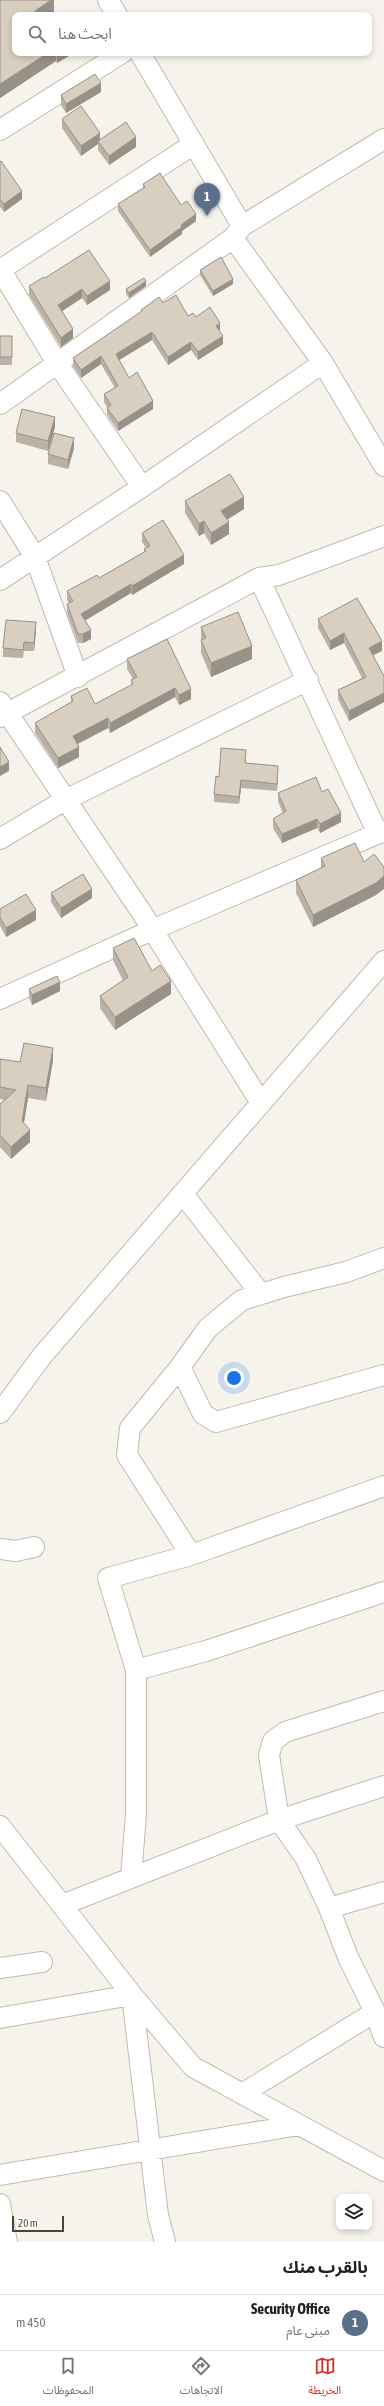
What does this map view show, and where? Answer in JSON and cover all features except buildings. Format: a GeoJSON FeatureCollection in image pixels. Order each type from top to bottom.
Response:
{"type":"FeatureCollection","features":[{"type":"Feature","properties":{"kind":"street"},"geometry":{"type":"LineString","coordinates":[[108,0],[115,12]]}},
{"type":"Feature","properties":{"kind":"street"},"geometry":{"type":"LineString","coordinates":[[0,130],[117,56]]}},
{"type":"Feature","properties":{"kind":"street"},"geometry":{"type":"LineString","coordinates":[[142,56],[194,144],[238,232],[323,363],[384,466]]}},
{"type":"Feature","properties":{"kind":"street"},"geometry":{"type":"LineString","coordinates":[[0,404],[238,232],[384,140]]}},
{"type":"Feature","properties":{"kind":"street"},"geometry":{"type":"LineString","coordinates":[[142,487],[57,363],[0,269],[194,144]]}},
{"type":"Feature","properties":{"kind":"street"},"geometry":{"type":"LineString","coordinates":[[0,580],[142,487],[323,363]]}},
{"type":"Feature","properties":{"kind":"street"},"geometry":{"type":"LineString","coordinates":[[0,501],[35,556],[78,677]]}},
{"type":"Feature","properties":{"kind":"street"},"geometry":{"type":"LineString","coordinates":[[261,1103],[152,930],[65,800],[2,711],[78,677],[259,578],[279,575],[384,536]]}},
{"type":"Feature","properties":{"kind":"street"},"geometry":{"type":"LineString","coordinates":[[0,999],[152,930],[381,833],[259,578]]}},
{"type":"Feature","properties":{"kind":"street"},"geometry":{"type":"LineString","coordinates":[[0,839],[65,800],[308,680]]}},
{"type":"Feature","properties":{"kind":"street"},"geometry":{"type":"LineString","coordinates":[[0,1413],[42,1356],[384,961]]}},
{"type":"Feature","properties":{"kind":"street"},"geometry":{"type":"LineString","coordinates":[[183,1194],[261,1294]]}},
{"type":"Feature","properties":{"kind":"street"},"geometry":{"type":"LineString","coordinates":[[191,1555],[127,1455],[130,1428],[180,1366],[208,1328],[242,1300],[346,1272],[384,1258]]}},
{"type":"Feature","properties":{"kind":"street"},"geometry":{"type":"LineString","coordinates":[[180,1366],[203,1414],[216,1422],[384,1375]]}},
{"type":"Feature","properties":{"kind":"street"},"geometry":{"type":"LineString","coordinates":[[131,1877],[136,1814],[136,1670],[108,1578],[191,1555],[384,1486]]}},
{"type":"Feature","properties":{"kind":"street"},"geometry":{"type":"LineString","coordinates":[[0,1549],[16,1551],[34,1547]]}},
{"type":"Feature","properties":{"kind":"street"},"geometry":{"type":"LineString","coordinates":[[136,1670],[206,1651],[384,1592]]}},
{"type":"Feature","properties":{"kind":"street"},"geometry":{"type":"LineString","coordinates":[[384,1701],[285,1732],[273,1740],[269,1755],[279,1820],[306,1859],[329,1908],[348,1956],[375,2012],[384,2038]]}},
{"type":"Feature","properties":{"kind":"street"},"geometry":{"type":"LineString","coordinates":[[62,1906],[131,1877],[279,1820],[384,1786]]}},
{"type":"Feature","properties":{"kind":"street"},"geometry":{"type":"LineString","coordinates":[[0,1826],[132,1995],[193,2067],[384,2171]]}},
{"type":"Feature","properties":{"kind":"street"},"geometry":{"type":"LineString","coordinates":[[329,1908],[384,1892]]}},
{"type":"Feature","properties":{"kind":"street"},"geometry":{"type":"LineString","coordinates":[[0,1968],[42,1962]]}},
{"type":"Feature","properties":{"kind":"street"},"geometry":{"type":"LineString","coordinates":[[0,2018],[132,1995]]}},
{"type":"Feature","properties":{"kind":"street"},"geometry":{"type":"LineString","coordinates":[[132,1995],[158,2215],[165,2242]]}},
{"type":"Feature","properties":{"kind":"street"},"geometry":{"type":"LineString","coordinates":[[242,2094],[375,2012]]}},
{"type":"Feature","properties":{"kind":"street"},"geometry":{"type":"LineString","coordinates":[[0,2175],[299,2125]]}},
{"type":"Feature","properties":{"kind":"street"},"geometry":{"type":"LineString","coordinates":[[0,2204],[7,2242]]}},
{"type":"Feature","properties":{"kind":"place","name":"Security Office"},"geometry":{"type":"Point","coordinates":[207,216]}}]}
